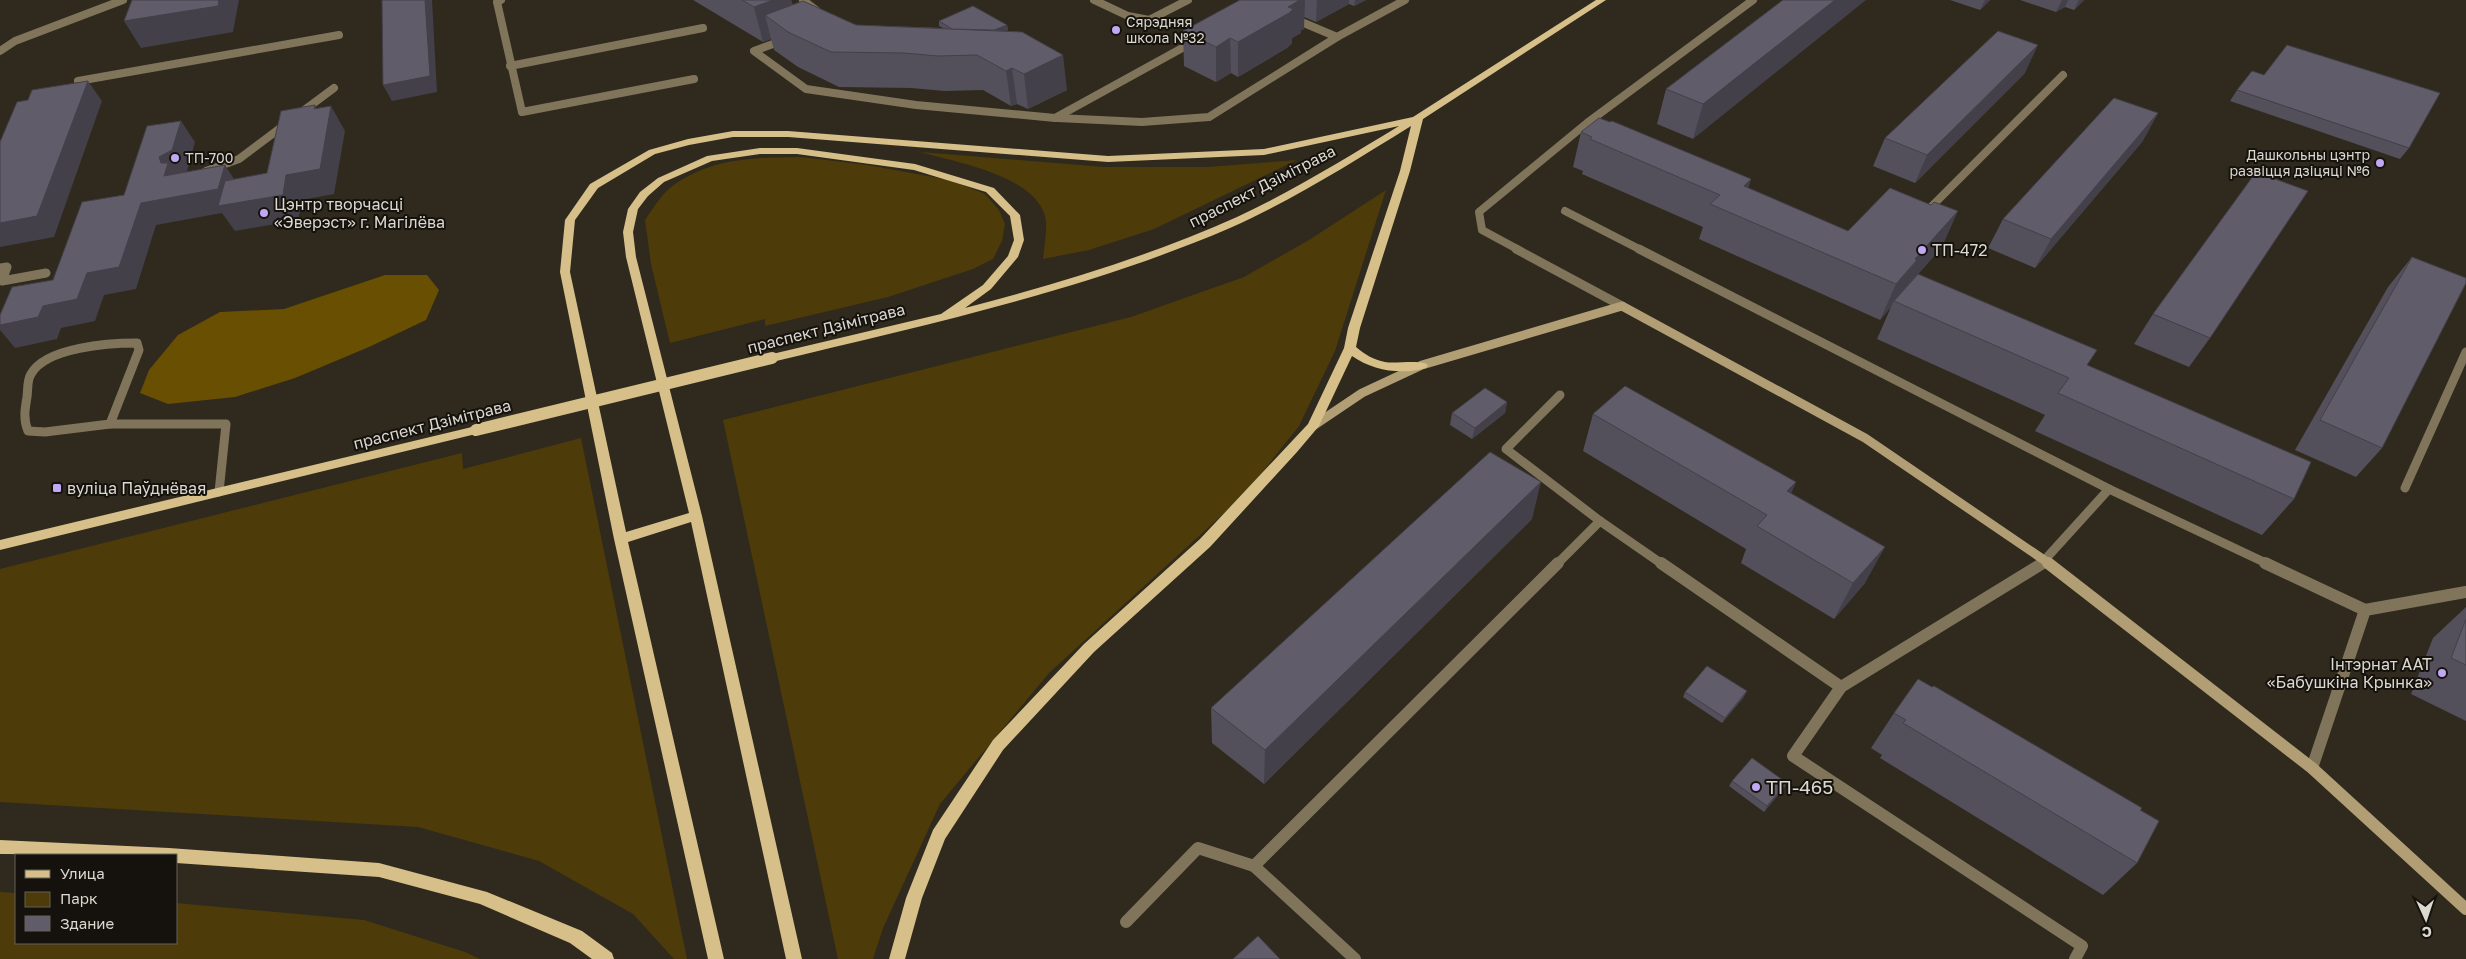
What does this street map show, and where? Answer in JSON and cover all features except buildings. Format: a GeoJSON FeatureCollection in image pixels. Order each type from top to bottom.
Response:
{"type":"FeatureCollection","features":[{"type":"Feature","properties":{"kind":"main road","name":"праспект Дзімітрава"},"geometry":{"type":"LineString","coordinates":[[0,544],[945,316],[1098,274],[1169,250],[1219,229],[1319,177],[1418,119],[1602,0]]}},
{"type":"Feature","properties":{"kind":"main road"},"geometry":{"type":"LineString","coordinates":[[716,959],[620,539],[565,272],[570,220],[594,186],[652,152],[688,142],[733,134],[788,134],[1108,159],[1172,158],[1264,152],[1418,119],[1405,171],[1354,328],[1350,348],[1313,426],[1205,543],[1088,648],[998,745],[939,835],[914,898],[897,959]]}},
{"type":"Feature","properties":{"kind":"main road"},"geometry":{"type":"LineString","coordinates":[[794,959],[696,516],[632,257],[628,232],[633,209],[644,194],[661,180],[710,158],[760,151],[797,152],[915,166],[990,190],[1015,215],[1019,240],[1014,257],[987,288],[945,316]]}},
{"type":"Feature","properties":{"kind":"main road"},"geometry":{"type":"LineString","coordinates":[[1350,348],[1367,361],[1379,365],[1404,368],[1422,365]]}},
{"type":"Feature","properties":{"kind":"main road"},"geometry":{"type":"LineString","coordinates":[[620,539],[696,516]]}},
{"type":"Feature","properties":{"kind":"main road"},"geometry":{"type":"LineString","coordinates":[[0,847],[148,854]]}},
{"type":"Feature","properties":{"kind":"main road"},"geometry":{"type":"LineString","coordinates":[[178,856],[379,870],[481,897],[576,937],[606,959]]}},
{"type":"Feature","properties":{"kind":"street"},"geometry":{"type":"LineString","coordinates":[[0,51],[16,41],[123,0]]}},
{"type":"Feature","properties":{"kind":"street"},"geometry":{"type":"LineString","coordinates":[[501,0],[497,2],[510,66],[522,112],[694,79]]}},
{"type":"Feature","properties":{"kind":"street"},"geometry":{"type":"LineString","coordinates":[[803,0],[825,16]]}},
{"type":"Feature","properties":{"kind":"street"},"geometry":{"type":"LineString","coordinates":[[1094,0],[1128,16],[1149,20],[1188,0]]}},
{"type":"Feature","properties":{"kind":"street"},"geometry":{"type":"LineString","coordinates":[[789,38],[754,51],[806,89],[916,106],[1055,118],[1142,122],[1209,117],[1338,38],[1405,0]]}},
{"type":"Feature","properties":{"kind":"street"},"geometry":{"type":"LineString","coordinates":[[1753,0],[1587,123],[1479,212],[1482,230],[1865,438],[2046,561],[2312,768],[2466,908]]}},
{"type":"Feature","properties":{"kind":"street"},"geometry":{"type":"LineString","coordinates":[[1288,16],[1338,38]]}},
{"type":"Feature","properties":{"kind":"street"},"geometry":{"type":"LineString","coordinates":[[510,66],[703,28]]}},
{"type":"Feature","properties":{"kind":"street"},"geometry":{"type":"LineString","coordinates":[[78,81],[339,35]]}},
{"type":"Feature","properties":{"kind":"street"},"geometry":{"type":"LineString","coordinates":[[1055,118],[1200,38]]}},
{"type":"Feature","properties":{"kind":"street"},"geometry":{"type":"LineString","coordinates":[[1921,217],[2064,75]]}},
{"type":"Feature","properties":{"kind":"street"},"geometry":{"type":"LineString","coordinates":[[196,174],[239,159],[334,88]]}},
{"type":"Feature","properties":{"kind":"street"},"geometry":{"type":"LineString","coordinates":[[1587,123],[1596,126]]}},
{"type":"Feature","properties":{"kind":"street"},"geometry":{"type":"LineString","coordinates":[[1565,211],[2109,489],[2365,610],[2466,592]]}},
{"type":"Feature","properties":{"kind":"street"},"geometry":{"type":"LineString","coordinates":[[0,268],[7,266],[2,281],[46,272]]}},
{"type":"Feature","properties":{"kind":"street"},"geometry":{"type":"LineString","coordinates":[[1313,426],[1362,393],[1422,365],[1622,306]]}},
{"type":"Feature","properties":{"kind":"street"},"geometry":{"type":"LineString","coordinates":[[110,424],[138,350],[137,343],[121,342],[58,354],[42,363],[31,373],[23,421],[28,431],[45,432],[110,424],[226,424],[219,492]]}},
{"type":"Feature","properties":{"kind":"street"},"geometry":{"type":"LineString","coordinates":[[2405,488],[2466,352]]}},
{"type":"Feature","properties":{"kind":"street"},"geometry":{"type":"LineString","coordinates":[[1560,395],[1506,449],[1600,521],[1841,687]]}},
{"type":"Feature","properties":{"kind":"street"},"geometry":{"type":"LineString","coordinates":[[2075,959],[2082,946],[1793,756],[1841,687],[2046,561],[2109,489]]}},
{"type":"Feature","properties":{"kind":"street"},"geometry":{"type":"LineString","coordinates":[[1254,866],[1292,831],[1600,521]]}},
{"type":"Feature","properties":{"kind":"street"},"geometry":{"type":"LineString","coordinates":[[2312,768],[2365,610]]}},
{"type":"Feature","properties":{"kind":"street"},"geometry":{"type":"LineString","coordinates":[[1126,922],[1198,848],[1254,866],[1354,959]]}},
{"type":"Feature","properties":{"kind":"green space"},"geometry":{"type":"Polygon","coordinates":[[[920,152],[1104,167],[1208,167],[1297,160],[1154,229],[1089,250],[1043,259],[1046,221],[1040,206],[1029,193],[1013,182],[994,173],[920,152]]]}},
{"type":"Feature","properties":{"kind":"green space"},"geometry":{"type":"Polygon","coordinates":[[[801,157],[867,165],[950,180],[985,194],[999,210],[1005,224],[1002,241],[993,259],[973,269],[888,297],[765,326],[765,319],[670,343],[651,264],[645,220],[656,204],[673,185],[693,174],[723,163],[738,160],[801,157]]]}},
{"type":"Feature","properties":{"kind":"green space"},"geometry":{"type":"Polygon","coordinates":[[[1386,190],[1335,351],[1299,426],[1245,494],[1049,673],[940,804],[883,928],[873,959],[838,959],[723,420],[1131,317],[1244,277],[1309,240],[1386,190]]]}},
{"type":"Feature","properties":{"kind":"green space"},"geometry":{"type":"Polygon","coordinates":[[[581,438],[687,959],[674,959],[633,914],[539,861],[418,827],[0,802],[0,569],[462,453],[463,469],[581,438]]]}},
{"type":"Feature","properties":{"kind":"green space"},"geometry":{"type":"Polygon","coordinates":[[[0,892],[15,893],[15,944],[178,944],[178,903],[364,920],[465,952],[480,959],[0,959],[0,892]]]}},
{"type":"Feature","properties":{"kind":"shaded area"},"geometry":{"type":"Polygon","coordinates":[[[385,275],[427,275],[439,290],[426,320],[369,347],[295,378],[235,397],[168,404],[140,393],[149,370],[178,335],[220,312],[284,309],[385,275]]]}},
{"type":"Feature","properties":{"kind":"place","name":"Сярэдняя школа №32"},"geometry":{"type":"Point","coordinates":[1116,30]}},
{"type":"Feature","properties":{"kind":"place","name":"ТП-700"},"geometry":{"type":"Point","coordinates":[175,158]}},
{"type":"Feature","properties":{"kind":"place","name":"Дашкольны цэнтр развіцця дзіцяці №6"},"geometry":{"type":"Point","coordinates":[2380,163]}},
{"type":"Feature","properties":{"kind":"place","name":"Цэнтр творчасці «Эверэст» г. Магілёва"},"geometry":{"type":"Point","coordinates":[264,213]}},
{"type":"Feature","properties":{"kind":"place","name":"ТП-472"},"geometry":{"type":"Point","coordinates":[1922,250]}},
{"type":"Feature","properties":{"kind":"place","name":"вуліца Паўднёвая"},"geometry":{"type":"Point","coordinates":[57,488]}},
{"type":"Feature","properties":{"kind":"place","name":"Інтэрнат ААТ «Бабушкіна Крынка»"},"geometry":{"type":"Point","coordinates":[2442,673]}},
{"type":"Feature","properties":{"kind":"place","name":"ТП-465"},"geometry":{"type":"Point","coordinates":[1756,787]}}]}
